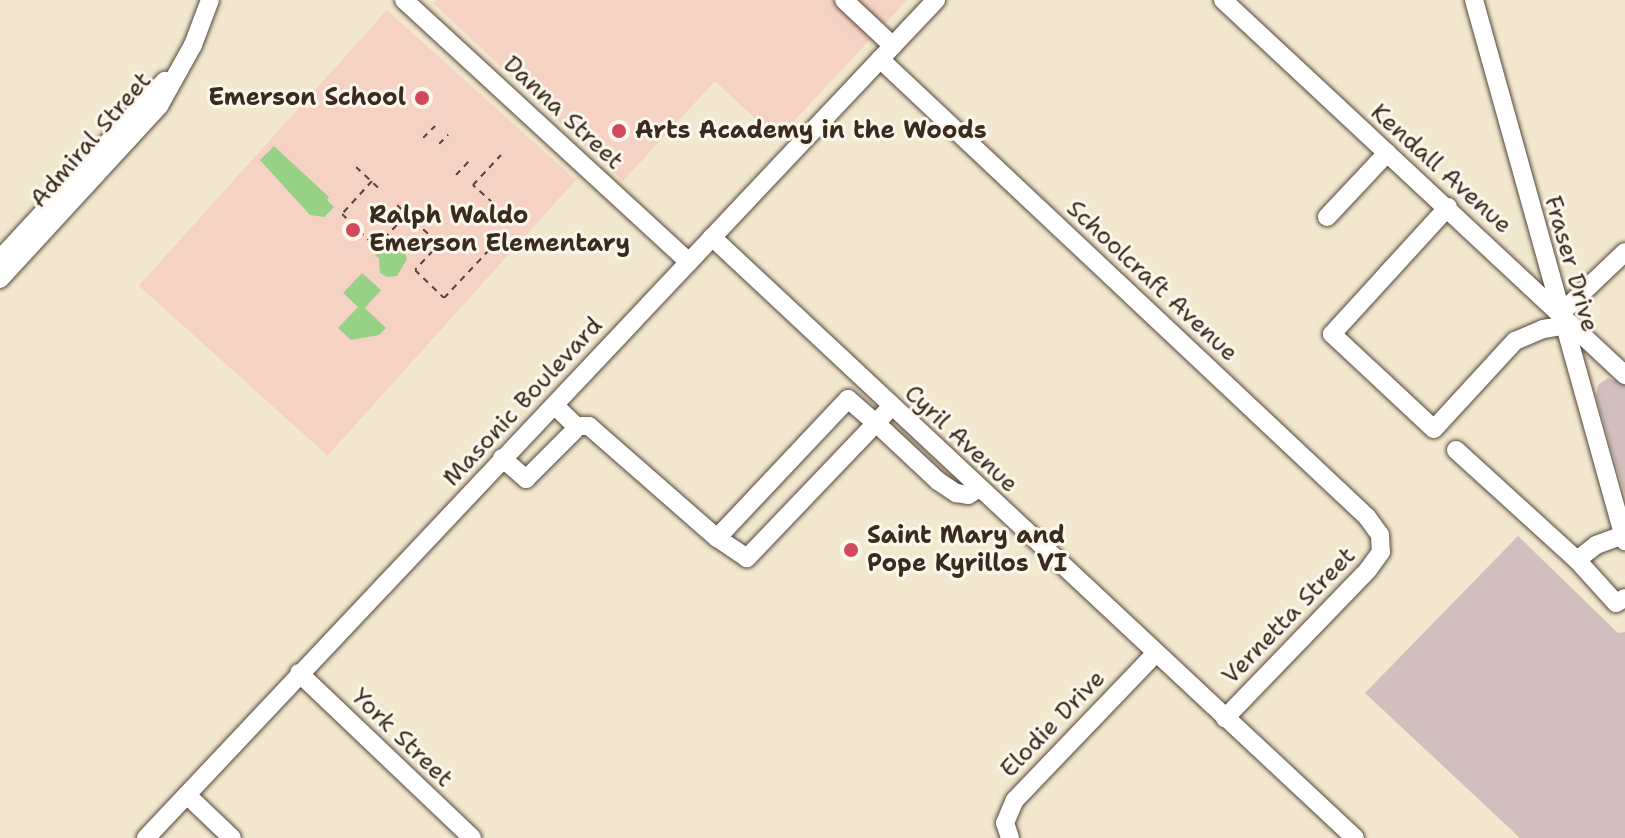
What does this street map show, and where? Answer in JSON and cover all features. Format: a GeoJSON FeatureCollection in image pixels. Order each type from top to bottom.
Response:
{"type":"FeatureCollection","features":[{"type":"Feature","properties":{"kind":"street","name":"Admiral Street"},"geometry":{"type":"LineString","coordinates":[[0,279],[151,116],[181,65],[210,0]]}},
{"type":"Feature","properties":{"kind":"street","name":"Danna Street"},"geometry":{"type":"LineString","coordinates":[[404,0],[689,262]]}},
{"type":"Feature","properties":{"kind":"street","name":"Schoolcraft Avenue"},"geometry":{"type":"LineString","coordinates":[[844,0],[886,53],[1367,517],[1382,544]]}},
{"type":"Feature","properties":{"kind":"street","name":"Masonic Boulevard"},"geometry":{"type":"LineString","coordinates":[[146,838],[936,0]]}},
{"type":"Feature","properties":{"kind":"street","name":"Kendall Avenue"},"geometry":{"type":"LineString","coordinates":[[1223,0],[1625,375]]}},
{"type":"Feature","properties":{"kind":"street","name":"Fraser Drive"},"geometry":{"type":"LineString","coordinates":[[1474,0],[1624,532]]}},
{"type":"Feature","properties":{"kind":"street","name":"Admiral Street"},"geometry":{"type":"LineString","coordinates":[[0,259],[181,65]]}},
{"type":"Feature","properties":{"kind":"street"},"geometry":{"type":"LineString","coordinates":[[1327,217],[1387,153]]}},
{"type":"Feature","properties":{"kind":"street"},"geometry":{"type":"LineString","coordinates":[[1448,207],[1332,334],[1434,429],[1515,341],[1562,319],[1625,252]]}},
{"type":"Feature","properties":{"kind":"street","name":"Cyril Avenue"},"geometry":{"type":"LineString","coordinates":[[712,237],[1355,838]]}},
{"type":"Feature","properties":{"kind":"street"},"geometry":{"type":"LineString","coordinates":[[717,538],[848,399],[947,487],[968,495],[979,488]]}},
{"type":"Feature","properties":{"kind":"street"},"geometry":{"type":"LineString","coordinates":[[554,405],[576,426],[589,426],[717,538],[747,558],[891,407]]}},
{"type":"Feature","properties":{"kind":"street"},"geometry":{"type":"LineString","coordinates":[[502,458],[526,479],[576,426]]}},
{"type":"Feature","properties":{"kind":"street"},"geometry":{"type":"LineString","coordinates":[[1456,450],[1577,560],[1616,603],[1625,598]]}},
{"type":"Feature","properties":{"kind":"street"},"geometry":{"type":"LineString","coordinates":[[1577,560],[1596,545],[1624,532]]}},
{"type":"Feature","properties":{"kind":"street","name":"Vernetta Street"},"geometry":{"type":"LineString","coordinates":[[1225,718],[1368,570],[1382,544]]}},
{"type":"Feature","properties":{"kind":"street","name":"Elodie Drive"},"geometry":{"type":"LineString","coordinates":[[1010,838],[1005,823],[1015,800],[1156,653]]}},
{"type":"Feature","properties":{"kind":"street","name":"York Street"},"geometry":{"type":"LineString","coordinates":[[299,673],[472,838]]}},
{"type":"Feature","properties":{"kind":"street"},"geometry":{"type":"LineString","coordinates":[[187,795],[232,838]]}},
{"type":"Feature","properties":{"kind":"path"},"geometry":{"type":"LineString","coordinates":[[423,138],[435,126]]}},
{"type":"Feature","properties":{"kind":"path"},"geometry":{"type":"LineString","coordinates":[[439,144],[448,135]]}},
{"type":"Feature","properties":{"kind":"path"},"geometry":{"type":"LineString","coordinates":[[493,203],[473,185],[501,155]]}},
{"type":"Feature","properties":{"kind":"path"},"geometry":{"type":"LineString","coordinates":[[456,175],[470,160]]}},
{"type":"Feature","properties":{"kind":"path"},"geometry":{"type":"LineString","coordinates":[[356,167],[380,189]]}},
{"type":"Feature","properties":{"kind":"path"},"geometry":{"type":"LineString","coordinates":[[372,181],[342,214],[376,247],[407,214]]}},
{"type":"Feature","properties":{"kind":"path"},"geometry":{"type":"LineString","coordinates":[[397,205],[452,252]]}},
{"type":"Feature","properties":{"kind":"path"},"geometry":{"type":"LineString","coordinates":[[439,244],[415,270],[444,298],[491,248]]}},
{"type":"Feature","properties":{"kind":"shaded area","name":"Arts Academy in the Woods"},"geometry":{"type":"Polygon","coordinates":[[[436,0],[907,0],[777,139],[715,81],[623,181],[433,3],[436,0]]]}},
{"type":"Feature","properties":{"kind":"shaded area","name":"Ralph Waldo Emerson Elementary"},"geometry":{"type":"Polygon","coordinates":[[[387,10],[576,180],[328,456],[139,286],[387,10]]]}},
{"type":"Feature","properties":{"kind":"shaded area"},"geometry":{"type":"Polygon","coordinates":[[[1608,378],[1625,385],[1625,495],[1596,395],[1598,385],[1608,378]]]}},
{"type":"Feature","properties":{"kind":"shaded area"},"geometry":{"type":"Polygon","coordinates":[[[1518,536],[1618,633],[1625,632],[1625,838],[1520,838],[1365,693],[1518,536]]]}},
{"type":"Feature","properties":{"kind":"green space"},"geometry":{"type":"Polygon","coordinates":[[[274,146],[329,197],[327,200],[334,207],[324,217],[310,215],[260,160],[274,146]]]}},
{"type":"Feature","properties":{"kind":"green space"},"geometry":{"type":"Polygon","coordinates":[[[393,246],[403,248],[407,259],[397,276],[387,277],[380,273],[379,258],[375,256],[393,246]]]}},
{"type":"Feature","properties":{"kind":"green space"},"geometry":{"type":"Polygon","coordinates":[[[362,273],[381,290],[365,308],[386,328],[379,335],[351,340],[338,328],[358,307],[343,293],[362,273]]]}},
{"type":"Feature","properties":{"kind":"place","name":"Emerson School"},"geometry":{"type":"Point","coordinates":[422,98]}},
{"type":"Feature","properties":{"kind":"place","name":"Arts Academy in the Woods"},"geometry":{"type":"Point","coordinates":[619,131]}},
{"type":"Feature","properties":{"kind":"place","name":"Ralph Waldo Emerson Elementary"},"geometry":{"type":"Point","coordinates":[353,230]}},
{"type":"Feature","properties":{"kind":"place","name":"Saint Mary and Pope Kyrillos VI"},"geometry":{"type":"Point","coordinates":[851,550]}}]}
